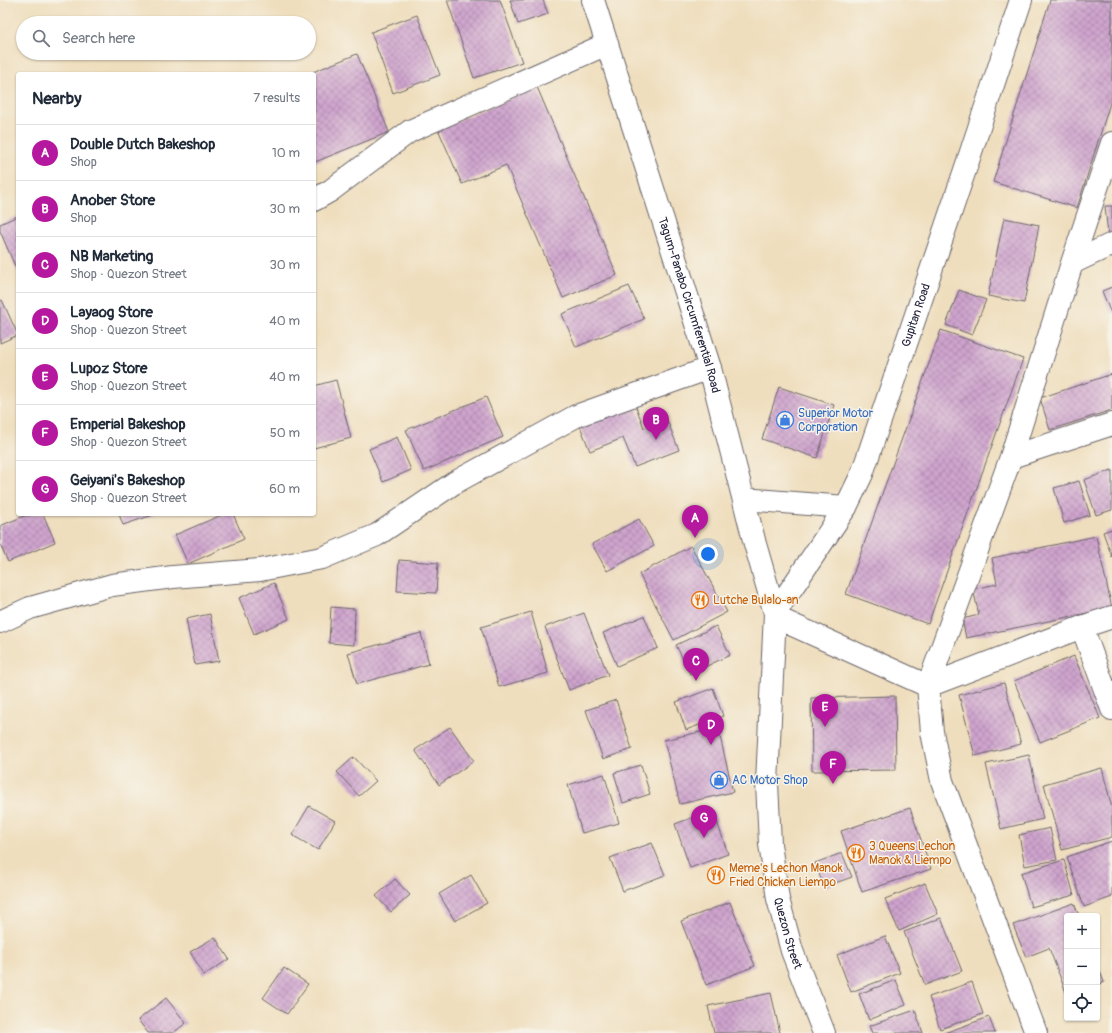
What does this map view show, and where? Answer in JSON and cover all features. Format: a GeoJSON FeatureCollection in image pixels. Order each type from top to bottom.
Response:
{"type":"FeatureCollection","features":[{"type":"Feature","properties":{"kind":"main road","name":"Tagum-Panabo Circumferential Road"},"geometry":{"type":"LineString","coordinates":[[593,0],[710,368],[755,544],[775,615]]}},
{"type":"Feature","properties":{"kind":"main road","name":"Gupitan Road"},"geometry":{"type":"LineString","coordinates":[[775,615],[846,507],[862,474],[968,164],[1021,0]]}},
{"type":"Feature","properties":{"kind":"main road"},"geometry":{"type":"LineString","coordinates":[[316,199],[330,191],[410,132],[607,44]]}},
{"type":"Feature","properties":{"kind":"main road"},"geometry":{"type":"LineString","coordinates":[[1036,1033],[942,781],[932,732],[928,686],[1011,457],[1072,263],[1112,143]]}},
{"type":"Feature","properties":{"kind":"main road"},"geometry":{"type":"LineString","coordinates":[[1072,263],[1112,244]]}},
{"type":"Feature","properties":{"kind":"main road"},"geometry":{"type":"LineString","coordinates":[[0,622],[30,608],[112,585],[173,577],[260,570],[322,558],[377,535],[454,483],[576,416],[710,368]]}},
{"type":"Feature","properties":{"kind":"main road"},"geometry":{"type":"LineString","coordinates":[[1011,457],[1112,424]]}},
{"type":"Feature","properties":{"kind":"main road"},"geometry":{"type":"LineString","coordinates":[[744,499],[846,507]]}},
{"type":"Feature","properties":{"kind":"main road"},"geometry":{"type":"LineString","coordinates":[[775,615],[928,686],[1112,617]]}},
{"type":"Feature","properties":{"kind":"main road","name":"Quezon Street"},"geometry":{"type":"LineString","coordinates":[[775,615],[767,783],[770,844],[778,899],[792,951],[824,1033]]}},
{"type":"Feature","properties":{"kind":"main road"},"geometry":{"type":"LineString","coordinates":[[1082,627],[1112,709]]}},
{"type":"Feature","properties":{"kind":"building"},"geometry":{"type":"Polygon","coordinates":[[[447,0],[500,0],[522,62],[474,78],[447,0]]]}},
{"type":"Feature","properties":{"kind":"building"},"geometry":{"type":"Polygon","coordinates":[[[510,0],[543,0],[548,14],[518,24],[510,0]]]}},
{"type":"Feature","properties":{"kind":"building"},"geometry":{"type":"Polygon","coordinates":[[[1050,0],[1112,0],[1112,25],[1110,32],[1112,33],[1112,97],[1077,208],[993,182],[1050,0]]]}},
{"type":"Feature","properties":{"kind":"building"},"geometry":{"type":"Polygon","coordinates":[[[417,15],[440,75],[393,93],[371,32],[417,15]]]}},
{"type":"Feature","properties":{"kind":"building"},"geometry":{"type":"Polygon","coordinates":[[[357,54],[389,132],[316,162],[316,72],[313,72],[357,54]]]}},
{"type":"Feature","properties":{"kind":"building"},"geometry":{"type":"Polygon","coordinates":[[[537,87],[617,275],[563,298],[506,165],[462,184],[438,129],[537,87]]]}},
{"type":"Feature","properties":{"kind":"building"},"geometry":{"type":"Polygon","coordinates":[[[1105,206],[1112,206],[1112,235],[1108,235],[1105,206]]]}},
{"type":"Feature","properties":{"kind":"building"},"geometry":{"type":"Polygon","coordinates":[[[16,217],[16,268],[0,231],[0,224],[16,217]]]}},
{"type":"Feature","properties":{"kind":"building"},"geometry":{"type":"Polygon","coordinates":[[[1004,218],[1039,225],[1024,303],[988,296],[1004,218]]]}},
{"type":"Feature","properties":{"kind":"building"},"geometry":{"type":"Polygon","coordinates":[[[629,286],[644,319],[576,347],[562,314],[629,286]]]}},
{"type":"Feature","properties":{"kind":"building"},"geometry":{"type":"Polygon","coordinates":[[[1112,287],[1112,316],[1102,291],[1112,287]]]}},
{"type":"Feature","properties":{"kind":"building"},"geometry":{"type":"Polygon","coordinates":[[[959,290],[986,300],[972,335],[946,325],[959,290]]]}},
{"type":"Feature","properties":{"kind":"building"},"geometry":{"type":"Polygon","coordinates":[[[2,300],[16,331],[16,336],[0,343],[0,301],[2,300]]]}},
{"type":"Feature","properties":{"kind":"building"},"geometry":{"type":"Polygon","coordinates":[[[941,330],[1023,359],[928,624],[846,594],[941,330]]]}},
{"type":"Feature","properties":{"kind":"building"},"geometry":{"type":"Polygon","coordinates":[[[1112,374],[1112,410],[1050,430],[1040,398],[1112,374]]]}},
{"type":"Feature","properties":{"kind":"building"},"geometry":{"type":"Polygon","coordinates":[[[336,380],[351,438],[316,447],[316,385],[336,380]]]}},
{"type":"Feature","properties":{"kind":"building"},"geometry":{"type":"Polygon","coordinates":[[[779,387],[834,405],[817,458],[762,439],[779,387]]]}},
{"type":"Feature","properties":{"kind":"building"},"geometry":{"type":"Polygon","coordinates":[[[486,397],[503,437],[424,471],[406,430],[486,397]]]}},
{"type":"Feature","properties":{"kind":"building"},"geometry":{"type":"Polygon","coordinates":[[[633,399],[644,428],[667,420],[679,450],[635,467],[623,438],[590,451],[578,421],[633,399]]]}},
{"type":"Feature","properties":{"kind":"building"},"geometry":{"type":"Polygon","coordinates":[[[397,437],[411,470],[383,482],[369,449],[397,437]]]}},
{"type":"Feature","properties":{"kind":"building"},"geometry":{"type":"Polygon","coordinates":[[[1112,470],[1112,510],[1096,515],[1084,480],[1112,470]]]}},
{"type":"Feature","properties":{"kind":"building"},"geometry":{"type":"Polygon","coordinates":[[[1079,481],[1090,515],[1064,523],[1054,488],[1079,481]]]}},
{"type":"Feature","properties":{"kind":"building"},"geometry":{"type":"Polygon","coordinates":[[[24,516],[44,516],[55,542],[8,562],[0,544],[0,526],[24,516]]]}},
{"type":"Feature","properties":{"kind":"building"},"geometry":{"type":"Polygon","coordinates":[[[120,516],[150,516],[123,525],[120,516]]]}},
{"type":"Feature","properties":{"kind":"building"},"geometry":{"type":"Polygon","coordinates":[[[219,516],[234,516],[244,539],[188,564],[175,535],[219,516]]]}},
{"type":"Feature","properties":{"kind":"building"},"geometry":{"type":"Polygon","coordinates":[[[639,519],[654,546],[607,571],[592,544],[639,519]]]}},
{"type":"Feature","properties":{"kind":"building"},"geometry":{"type":"Polygon","coordinates":[[[1112,529],[1112,557],[1103,532],[1112,529]]]}},
{"type":"Feature","properties":{"kind":"building"},"geometry":{"type":"Polygon","coordinates":[[[1096,536],[1112,608],[966,638],[962,619],[979,615],[973,589],[997,584],[992,558],[1096,536]]]}},
{"type":"Feature","properties":{"kind":"building"},"geometry":{"type":"Polygon","coordinates":[[[691,546],[727,612],[674,640],[639,574],[691,546]]]}},
{"type":"Feature","properties":{"kind":"building"},"geometry":{"type":"Polygon","coordinates":[[[399,560],[438,563],[436,593],[397,591],[399,560]]]}},
{"type":"Feature","properties":{"kind":"building"},"geometry":{"type":"Polygon","coordinates":[[[274,583],[289,619],[254,634],[239,598],[274,583]]]}},
{"type":"Feature","properties":{"kind":"building"},"geometry":{"type":"Polygon","coordinates":[[[331,607],[355,609],[354,645],[329,643],[331,607]]]}},
{"type":"Feature","properties":{"kind":"building"},"geometry":{"type":"Polygon","coordinates":[[[531,612],[548,673],[499,687],[481,627],[531,612]]]}},
{"type":"Feature","properties":{"kind":"building"},"geometry":{"type":"Polygon","coordinates":[[[584,613],[608,675],[569,690],[545,627],[584,613]]]}},
{"type":"Feature","properties":{"kind":"building"},"geometry":{"type":"Polygon","coordinates":[[[210,614],[219,661],[195,665],[186,619],[210,614]]]}},
{"type":"Feature","properties":{"kind":"building"},"geometry":{"type":"Polygon","coordinates":[[[644,616],[658,648],[617,666],[603,633],[644,616]]]}},
{"type":"Feature","properties":{"kind":"building"},"geometry":{"type":"Polygon","coordinates":[[[716,626],[730,655],[690,674],[676,645],[716,626]]]}},
{"type":"Feature","properties":{"kind":"building"},"geometry":{"type":"Polygon","coordinates":[[[421,633],[429,664],[357,684],[348,653],[421,633]]]}},
{"type":"Feature","properties":{"kind":"building"},"geometry":{"type":"Polygon","coordinates":[[[1074,656],[1100,718],[1040,742],[1014,681],[1074,656]]]}},
{"type":"Feature","properties":{"kind":"building"},"geometry":{"type":"Polygon","coordinates":[[[1004,683],[1021,744],[975,756],[959,695],[1004,683]]]}},
{"type":"Feature","properties":{"kind":"building"},"geometry":{"type":"Polygon","coordinates":[[[713,688],[723,716],[686,730],[676,702],[713,688]]]}},
{"type":"Feature","properties":{"kind":"building"},"geometry":{"type":"Polygon","coordinates":[[[895,696],[896,770],[812,771],[811,698],[895,696]]]}},
{"type":"Feature","properties":{"kind":"building"},"geometry":{"type":"Polygon","coordinates":[[[616,700],[632,749],[603,759],[586,710],[616,700]]]}},
{"type":"Feature","properties":{"kind":"building"},"geometry":{"type":"Polygon","coordinates":[[[450,727],[474,761],[439,785],[415,750],[450,727]]]}},
{"type":"Feature","properties":{"kind":"building"},"geometry":{"type":"Polygon","coordinates":[[[718,728],[733,792],[680,804],[664,740],[718,728]]]}},
{"type":"Feature","properties":{"kind":"building"},"geometry":{"type":"Polygon","coordinates":[[[1029,755],[1043,819],[1001,829],[986,764],[1029,755]]]}},
{"type":"Feature","properties":{"kind":"building"},"geometry":{"type":"Polygon","coordinates":[[[354,757],[376,781],[359,796],[337,772],[354,757]]]}},
{"type":"Feature","properties":{"kind":"building"},"geometry":{"type":"Polygon","coordinates":[[[641,765],[650,794],[623,803],[614,773],[641,765]]]}},
{"type":"Feature","properties":{"kind":"building"},"geometry":{"type":"Polygon","coordinates":[[[1102,768],[1112,808],[1112,837],[1062,850],[1044,784],[1102,768]]]}},
{"type":"Feature","properties":{"kind":"building"},"geometry":{"type":"Polygon","coordinates":[[[604,774],[619,823],[582,833],[568,785],[604,774]]]}},
{"type":"Feature","properties":{"kind":"building"},"geometry":{"type":"Polygon","coordinates":[[[309,806],[335,821],[318,850],[292,835],[309,806]]]}},
{"type":"Feature","properties":{"kind":"building"},"geometry":{"type":"Polygon","coordinates":[[[910,808],[931,869],[862,892],[841,831],[910,808]]]}},
{"type":"Feature","properties":{"kind":"building"},"geometry":{"type":"Polygon","coordinates":[[[713,810],[728,854],[690,868],[675,824],[713,810]]]}},
{"type":"Feature","properties":{"kind":"building"},"geometry":{"type":"Polygon","coordinates":[[[1050,828],[1057,860],[1025,866],[1019,835],[1050,828]]]}},
{"type":"Feature","properties":{"kind":"building"},"geometry":{"type":"Polygon","coordinates":[[[1112,841],[1112,897],[1084,907],[1067,857],[1112,841]]]}},
{"type":"Feature","properties":{"kind":"building"},"geometry":{"type":"Polygon","coordinates":[[[652,843],[665,875],[623,891],[610,858],[652,843]]]}},
{"type":"Feature","properties":{"kind":"building"},"geometry":{"type":"Polygon","coordinates":[[[842,853],[852,877],[824,887],[815,863],[842,853]]]}},
{"type":"Feature","properties":{"kind":"building"},"geometry":{"type":"Polygon","coordinates":[[[1064,860],[1074,895],[1031,907],[1021,873],[1064,860]]]}},
{"type":"Feature","properties":{"kind":"building"},"geometry":{"type":"Polygon","coordinates":[[[471,875],[487,903],[455,921],[439,894],[471,875]]]}},
{"type":"Feature","properties":{"kind":"building"},"geometry":{"type":"Polygon","coordinates":[[[395,879],[410,895],[391,912],[376,896],[395,879]]]}},
{"type":"Feature","properties":{"kind":"building"},"geometry":{"type":"Polygon","coordinates":[[[925,883],[938,914],[899,931],[885,899],[925,883]]]}},
{"type":"Feature","properties":{"kind":"building"},"geometry":{"type":"Polygon","coordinates":[[[730,902],[755,966],[706,985],[681,921],[730,902]]]}},
{"type":"Feature","properties":{"kind":"building"},"geometry":{"type":"Polygon","coordinates":[[[1074,903],[1078,913],[1064,913],[1064,987],[1049,948],[1026,957],[1013,925],[1074,903]]]}},
{"type":"Feature","properties":{"kind":"building"},"geometry":{"type":"Polygon","coordinates":[[[941,918],[962,971],[925,985],[904,932],[941,918]]]}},
{"type":"Feature","properties":{"kind":"building"},"geometry":{"type":"Polygon","coordinates":[[[885,936],[900,973],[851,992],[837,955],[885,936]]]}},
{"type":"Feature","properties":{"kind":"building"},"geometry":{"type":"Polygon","coordinates":[[[215,937],[229,959],[204,975],[190,952],[215,937]]]}},
{"type":"Feature","properties":{"kind":"building"},"geometry":{"type":"Polygon","coordinates":[[[284,968],[308,984],[287,1014],[263,998],[284,968]]]}},
{"type":"Feature","properties":{"kind":"building"},"geometry":{"type":"Polygon","coordinates":[[[1100,972],[1104,982],[1100,984],[1100,972]]]}},
{"type":"Feature","properties":{"kind":"building"},"geometry":{"type":"Polygon","coordinates":[[[896,980],[906,1005],[869,1020],[859,994],[896,980]]]}},
{"type":"Feature","properties":{"kind":"building"},"geometry":{"type":"Polygon","coordinates":[[[972,982],[983,1014],[940,1029],[929,997],[972,982]]]}},
{"type":"Feature","properties":{"kind":"building"},"geometry":{"type":"Polygon","coordinates":[[[771,993],[780,1033],[714,1033],[708,1006],[771,993]]]}},
{"type":"Feature","properties":{"kind":"building"},"geometry":{"type":"Polygon","coordinates":[[[166,998],[186,1023],[173,1033],[148,1033],[138,1020],[166,998]]]}},
{"type":"Feature","properties":{"kind":"building"},"geometry":{"type":"Polygon","coordinates":[[[915,1010],[923,1033],[872,1033],[869,1026],[915,1010]]]}},
{"type":"Feature","properties":{"kind":"building"},"geometry":{"type":"Polygon","coordinates":[[[989,1017],[995,1033],[944,1033],[989,1017]]]}},
{"type":"Feature","properties":{"kind":"place","name":"Superior Motor Corporation"},"geometry":{"type":"Point","coordinates":[785,420]}},
{"type":"Feature","properties":{"kind":"place","name":"Anober Store"},"geometry":{"type":"Point","coordinates":[656,440]}},
{"type":"Feature","properties":{"kind":"place","name":"Double Dutch Bakeshop"},"geometry":{"type":"Point","coordinates":[695,538]}},
{"type":"Feature","properties":{"kind":"place","name":"Lutche Bulalo-an"},"geometry":{"type":"Point","coordinates":[700,600]}},
{"type":"Feature","properties":{"kind":"place","name":"NB Marketing"},"geometry":{"type":"Point","coordinates":[696,681]}},
{"type":"Feature","properties":{"kind":"place","name":"Lupoz Store"},"geometry":{"type":"Point","coordinates":[825,727]}},
{"type":"Feature","properties":{"kind":"place","name":"Layaog Store"},"geometry":{"type":"Point","coordinates":[711,745]}},
{"type":"Feature","properties":{"kind":"place","name":"AC Motor Shop"},"geometry":{"type":"Point","coordinates":[719,780]}},
{"type":"Feature","properties":{"kind":"place","name":"Emperial Bakeshop"},"geometry":{"type":"Point","coordinates":[833,784]}},
{"type":"Feature","properties":{"kind":"place","name":"Geiyani's Bakeshop"},"geometry":{"type":"Point","coordinates":[704,838]}},
{"type":"Feature","properties":{"kind":"place","name":"3 Queens Lechon Manok & Liempo"},"geometry":{"type":"Point","coordinates":[856,853]}},
{"type":"Feature","properties":{"kind":"place","name":"Meme's Lechon Manok Fried Chicken Liempo"},"geometry":{"type":"Point","coordinates":[716,875]}}]}
